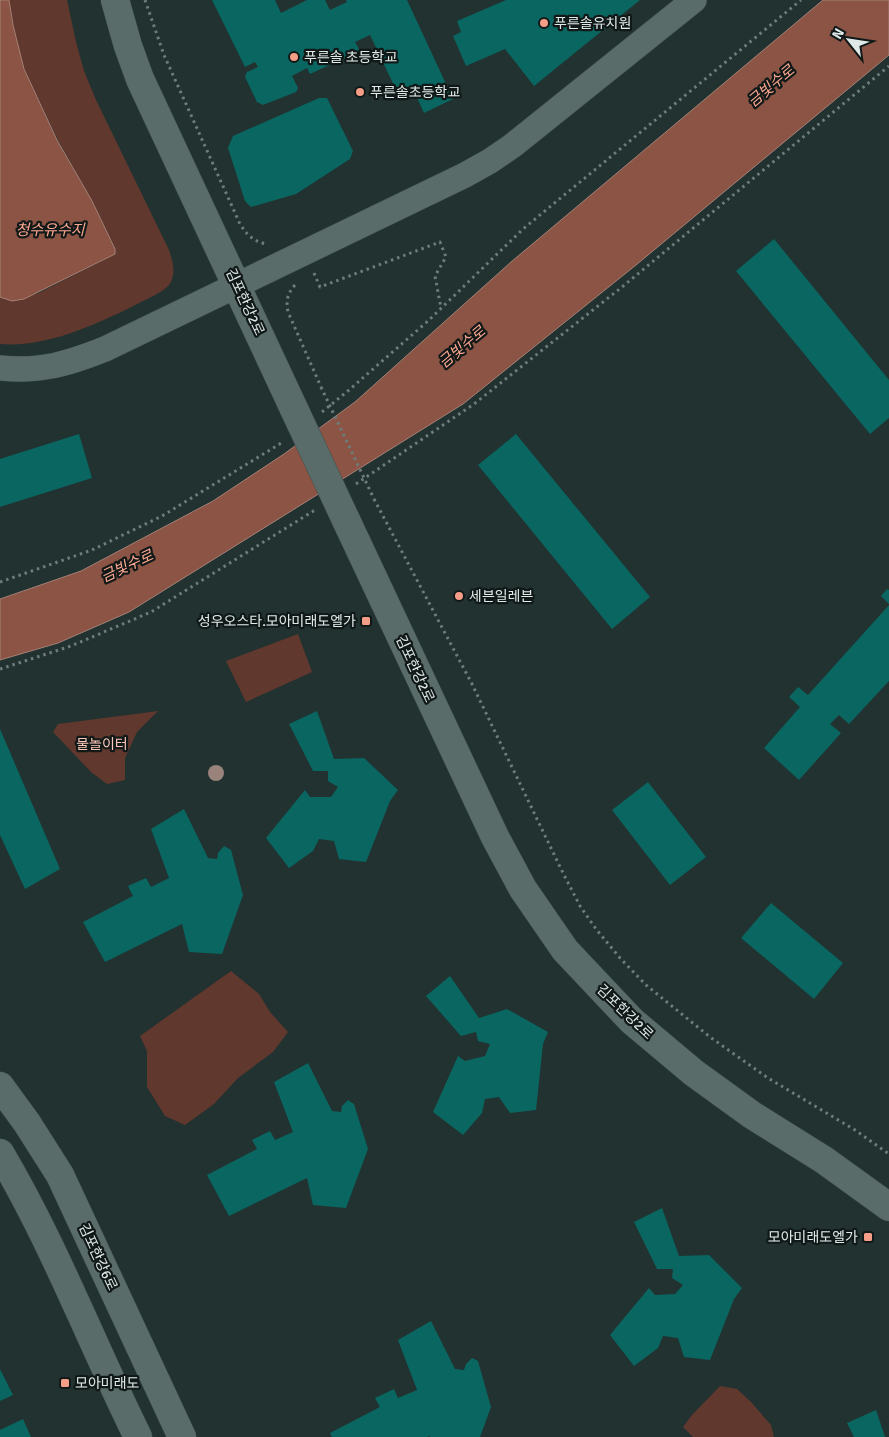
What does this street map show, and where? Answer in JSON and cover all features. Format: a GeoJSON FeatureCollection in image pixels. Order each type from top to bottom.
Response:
{"type":"FeatureCollection","features":[{"type":"Feature","properties":{"kind":"street","name":"김포한강2로"},"geometry":{"type":"LineString","coordinates":[[115,0],[140,79],[237,284],[307,411],[346,520],[495,837],[523,889],[565,950],[632,1021],[694,1073],[752,1115],[824,1160],[889,1207]]}},
{"type":"Feature","properties":{"kind":"street"},"geometry":{"type":"LineString","coordinates":[[0,368],[50,367],[76,360],[105,348],[465,176],[512,146],[694,0]]}},
{"type":"Feature","properties":{"kind":"street","name":"김포한강6로"},"geometry":{"type":"LineString","coordinates":[[0,1086],[27,1123],[60,1175],[182,1437]]}},
{"type":"Feature","properties":{"kind":"street"},"geometry":{"type":"LineString","coordinates":[[0,1153],[24,1193],[138,1437]]}},
{"type":"Feature","properties":{"kind":"path"},"geometry":{"type":"LineString","coordinates":[[145,0],[164,55],[240,224],[254,240],[266,244],[271,243]]}},
{"type":"Feature","properties":{"kind":"path"},"geometry":{"type":"LineString","coordinates":[[307,411],[349,390],[441,309],[523,229],[801,0]]}},
{"type":"Feature","properties":{"kind":"path"},"geometry":{"type":"LineString","coordinates":[[354,486],[474,404],[637,274],[889,66]]}},
{"type":"Feature","properties":{"kind":"path"},"geometry":{"type":"LineString","coordinates":[[314,273],[320,287],[440,242],[446,257],[435,276],[441,309]]}},
{"type":"Feature","properties":{"kind":"path"},"geometry":{"type":"LineString","coordinates":[[321,387],[374,499],[472,684],[563,873],[580,906],[596,928],[620,958],[646,985],[710,1037],[768,1078],[855,1130],[889,1154]]}},
{"type":"Feature","properties":{"kind":"path"},"geometry":{"type":"LineString","coordinates":[[0,582],[92,550],[162,516],[284,441]]}},
{"type":"Feature","properties":{"kind":"path"},"geometry":{"type":"LineString","coordinates":[[0,669],[71,646],[151,612],[320,507]]}},
{"type":"Feature","properties":{"kind":"green space"},"geometry":{"type":"Polygon","coordinates":[[[9,0],[67,0],[84,71],[96,100],[169,250],[172,259],[173,278],[165,289],[155,295],[91,326],[36,342],[0,344],[0,297],[12,301],[39,293],[115,254],[115,248],[92,201],[58,140],[24,69],[9,0]]]}},
{"type":"Feature","properties":{"kind":"green space"},"geometry":{"type":"Polygon","coordinates":[[[298,634],[312,672],[246,702],[226,661],[298,634]]]}},
{"type":"Feature","properties":{"kind":"green space","name":"물놀이터"},"geometry":{"type":"Polygon","coordinates":[[[158,711],[137,732],[125,758],[125,780],[107,784],[91,772],[53,732],[58,724],[158,711]]]}},
{"type":"Feature","properties":{"kind":"green space"},"geometry":{"type":"Polygon","coordinates":[[[231,971],[259,994],[270,1012],[288,1032],[273,1052],[238,1078],[214,1104],[185,1125],[165,1116],[147,1087],[147,1051],[140,1036],[231,971]]]}},
{"type":"Feature","properties":{"kind":"green space"},"geometry":{"type":"Polygon","coordinates":[[[720,1386],[737,1389],[751,1402],[771,1425],[774,1437],[693,1437],[683,1427],[720,1386]]]}},
{"type":"Feature","properties":{"kind":"water","name":"청수유수지"},"geometry":{"type":"Polygon","coordinates":[[[0,0],[9,0],[24,69],[57,140],[92,201],[115,249],[115,254],[24,299],[12,301],[0,297],[0,0]]]}},
{"type":"Feature","properties":{"kind":"water","name":"금빛수로"},"geometry":{"type":"Polygon","coordinates":[[[823,0],[889,0],[889,55],[636,265],[463,404],[129,612],[58,643],[0,660],[0,599],[81,571],[213,501],[284,454],[355,402],[511,262],[823,0]]]}},
{"type":"Feature","properties":{"kind":"building","name":"푸른솔 초등학교"},"geometry":{"type":"Polygon","coordinates":[[[212,0],[275,0],[281,13],[307,0],[325,0],[330,10],[347,2],[346,0],[407,0],[453,99],[424,113],[414,91],[400,98],[370,35],[355,42],[360,51],[310,74],[307,68],[292,76],[298,88],[296,92],[263,105],[257,102],[245,77],[247,72],[258,67],[255,62],[245,67],[212,0]]]}},
{"type":"Feature","properties":{"kind":"building"},"geometry":{"type":"Polygon","coordinates":[[[506,0],[640,0],[534,86],[505,49],[466,66],[453,36],[461,32],[457,21],[506,0]]]}},
{"type":"Feature","properties":{"kind":"building"},"geometry":{"type":"Polygon","coordinates":[[[319,98],[327,98],[353,151],[350,159],[296,194],[251,207],[245,201],[228,148],[233,136],[319,98]]]}},
{"type":"Feature","properties":{"kind":"building"},"geometry":{"type":"Polygon","coordinates":[[[774,239],[889,380],[889,418],[870,434],[736,271],[774,239]]]}},
{"type":"Feature","properties":{"kind":"building"},"geometry":{"type":"Polygon","coordinates":[[[79,434],[92,478],[0,507],[0,459],[79,434]]]}},
{"type":"Feature","properties":{"kind":"building"},"geometry":{"type":"Polygon","coordinates":[[[516,434],[650,597],[612,629],[478,465],[516,434]]]}},
{"type":"Feature","properties":{"kind":"building"},"geometry":{"type":"Polygon","coordinates":[[[887,589],[889,590],[889,604],[881,596],[887,589]]]}},
{"type":"Feature","properties":{"kind":"building"},"geometry":{"type":"Polygon","coordinates":[[[889,605],[889,681],[849,724],[839,715],[830,724],[841,733],[799,780],[764,748],[800,707],[789,697],[798,687],[808,695],[889,605]]]}},
{"type":"Feature","properties":{"kind":"building"},"geometry":{"type":"Polygon","coordinates":[[[317,711],[334,759],[364,758],[398,790],[390,801],[366,862],[339,859],[334,841],[319,839],[313,851],[289,868],[266,838],[305,790],[310,797],[331,797],[338,787],[328,781],[328,771],[313,771],[289,724],[317,711]]]}},
{"type":"Feature","properties":{"kind":"building"},"geometry":{"type":"Polygon","coordinates":[[[0,729],[60,869],[25,889],[0,835],[0,729]]]}},
{"type":"Feature","properties":{"kind":"building"},"geometry":{"type":"Polygon","coordinates":[[[648,782],[706,857],[670,885],[612,810],[648,782]]]}},
{"type":"Feature","properties":{"kind":"building"},"geometry":{"type":"Polygon","coordinates":[[[184,809],[208,858],[217,859],[218,853],[224,846],[231,850],[243,895],[222,954],[189,952],[182,924],[105,962],[83,922],[133,896],[128,886],[146,878],[151,887],[169,878],[151,829],[184,809]]]}},
{"type":"Feature","properties":{"kind":"building"},"geometry":{"type":"Polygon","coordinates":[[[771,903],[843,963],[814,999],[741,938],[771,903]]]}},
{"type":"Feature","properties":{"kind":"building"},"geometry":{"type":"Polygon","coordinates":[[[450,976],[479,1018],[507,1009],[548,1032],[543,1044],[536,1110],[510,1113],[499,1097],[485,1099],[482,1113],[463,1135],[433,1112],[458,1056],[465,1061],[485,1056],[490,1044],[478,1041],[476,1032],[461,1036],[426,996],[450,976]]]}},
{"type":"Feature","properties":{"kind":"building"},"geometry":{"type":"Polygon","coordinates":[[[308,1063],[332,1111],[341,1112],[342,1106],[348,1100],[354,1104],[368,1149],[346,1208],[313,1205],[307,1178],[229,1216],[207,1175],[257,1149],[252,1140],[270,1131],[275,1140],[293,1132],[274,1082],[308,1063]]]}},
{"type":"Feature","properties":{"kind":"building"},"geometry":{"type":"Polygon","coordinates":[[[662,1208],[679,1256],[709,1255],[742,1288],[734,1299],[710,1360],[684,1357],[678,1338],[663,1336],[658,1348],[634,1366],[610,1335],[649,1288],[655,1295],[675,1294],[683,1285],[672,1278],[673,1269],[657,1269],[634,1222],[662,1208]]]}},
{"type":"Feature","properties":{"kind":"building"},"geometry":{"type":"Polygon","coordinates":[[[431,1321],[455,1369],[464,1370],[466,1364],[472,1358],[478,1361],[491,1407],[480,1437],[332,1437],[330,1433],[380,1407],[375,1398],[394,1389],[398,1398],[417,1390],[398,1340],[431,1321]]]}},
{"type":"Feature","properties":{"kind":"building"},"geometry":{"type":"Polygon","coordinates":[[[0,1369],[13,1395],[0,1401],[0,1369]]]}},
{"type":"Feature","properties":{"kind":"building"},"geometry":{"type":"Polygon","coordinates":[[[876,1410],[885,1437],[854,1437],[847,1423],[876,1410]]]}},
{"type":"Feature","properties":{"kind":"building"},"geometry":{"type":"Polygon","coordinates":[[[23,1419],[31,1437],[0,1437],[0,1430],[23,1419]]]}},
{"type":"Feature","properties":{"kind":"place","name":"푸른솔유치원"},"geometry":{"type":"Point","coordinates":[544,23]}},
{"type":"Feature","properties":{"kind":"place","name":"푸른솔 초등학교"},"geometry":{"type":"Point","coordinates":[294,57]}},
{"type":"Feature","properties":{"kind":"place","name":"푸른솔초등학교"},"geometry":{"type":"Point","coordinates":[360,92]}},
{"type":"Feature","properties":{"kind":"place","name":"세븐일레븐"},"geometry":{"type":"Point","coordinates":[459,596]}},
{"type":"Feature","properties":{"kind":"place","name":"성우오스타.모아미래도엘가"},"geometry":{"type":"Point","coordinates":[366,621]}},
{"type":"Feature","properties":{"kind":"place","name":"모아미래도엘가"},"geometry":{"type":"Point","coordinates":[868,1237]}},
{"type":"Feature","properties":{"kind":"place","name":"모아미래도"},"geometry":{"type":"Point","coordinates":[65,1383]}}]}
